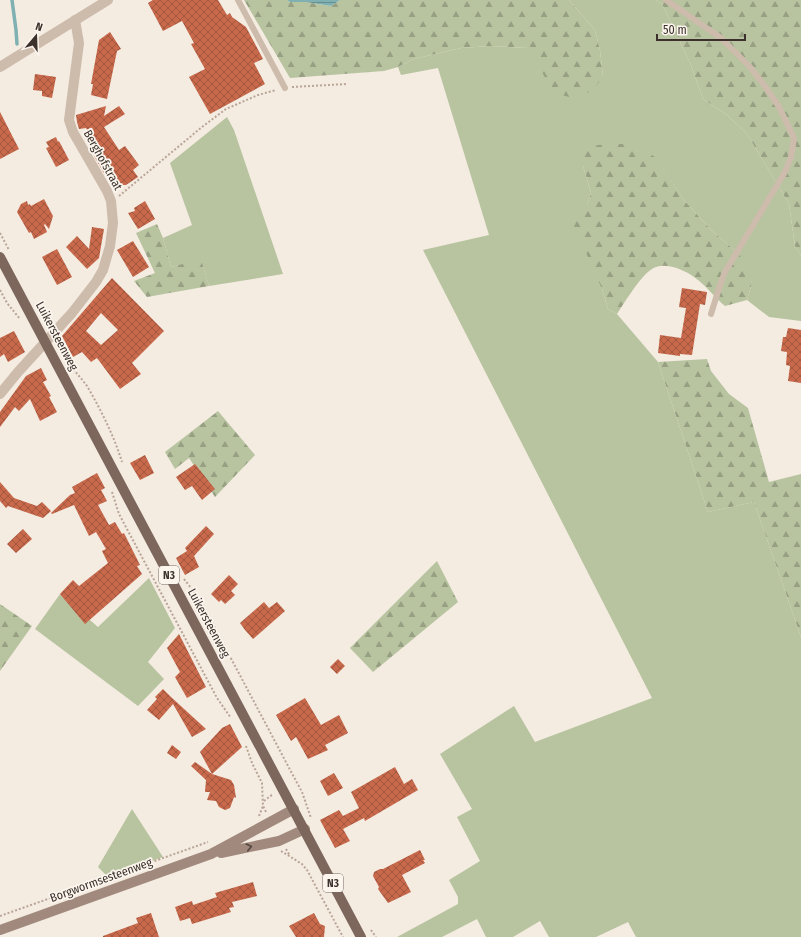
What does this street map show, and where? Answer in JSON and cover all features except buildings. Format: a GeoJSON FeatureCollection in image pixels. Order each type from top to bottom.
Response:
{"type":"FeatureCollection","features":[{"type":"Feature","properties":{"kind":"main road","name":"Luikersteenweg"},"geometry":{"type":"LineString","coordinates":[[0,257],[361,937]]}},
{"type":"Feature","properties":{"kind":"main road","name":"Borgwormsesteenweg"},"geometry":{"type":"LineString","coordinates":[[0,930],[211,854],[294,810]]}},
{"type":"Feature","properties":{"kind":"main road","name":"Borgwormsesteenweg"},"geometry":{"type":"LineString","coordinates":[[211,854],[279,841],[305,829]]}},
{"type":"Feature","properties":{"kind":"street"},"geometry":{"type":"LineString","coordinates":[[0,67],[108,0]]}},
{"type":"Feature","properties":{"kind":"street","name":"Berghofstraat"},"geometry":{"type":"LineString","coordinates":[[0,394],[18,372],[34,356],[45,341],[72,313],[96,282],[103,270],[110,246],[113,223],[111,201],[107,191],[73,132],[69,120],[79,43],[75,20]]}},
{"type":"Feature","properties":{"kind":"lane"},"geometry":{"type":"LineString","coordinates":[[238,0],[285,88]]}},
{"type":"Feature","properties":{"kind":"lane"},"geometry":{"type":"LineString","coordinates":[[666,0],[721,38],[751,68],[779,107],[794,138],[791,157],[787,167],[725,272],[711,314]]}},
{"type":"Feature","properties":{"kind":"path"},"geometry":{"type":"LineString","coordinates":[[111,201],[124,193],[202,127],[226,109],[258,95],[285,88],[347,84]]}},
{"type":"Feature","properties":{"kind":"path","name":"Luikersteenweg"},"geometry":{"type":"LineString","coordinates":[[0,290],[7,303],[22,321]]}},
{"type":"Feature","properties":{"kind":"path"},"geometry":{"type":"LineString","coordinates":[[69,364],[86,385],[107,424],[115,439],[123,465]]}},
{"type":"Feature","properties":{"kind":"path"},"geometry":{"type":"LineString","coordinates":[[108,486],[119,514],[187,643],[217,698],[232,719]]}},
{"type":"Feature","properties":{"kind":"path"},"geometry":{"type":"LineString","coordinates":[[181,575],[199,598],[210,618],[302,792],[311,818]]}},
{"type":"Feature","properties":{"kind":"path"},"geometry":{"type":"LineString","coordinates":[[246,746],[252,763],[262,783],[264,801],[256,819]]}},
{"type":"Feature","properties":{"kind":"path"},"geometry":{"type":"LineString","coordinates":[[0,916],[213,840]]}},
{"type":"Feature","properties":{"kind":"path"},"geometry":{"type":"LineString","coordinates":[[278,850],[302,864],[307,870],[343,937]]}},
{"type":"Feature","properties":{"kind":"green space"},"geometry":{"type":"Polygon","coordinates":[[[244,0],[287,0],[290,2],[306,2],[331,6],[340,0],[569,0],[595,30],[600,50],[603,77],[592,91],[573,98],[554,93],[528,48],[490,46],[461,48],[414,59],[398,67],[384,71],[290,78],[244,0]]]}},
{"type":"Feature","properties":{"kind":"green space"},"geometry":{"type":"Polygon","coordinates":[[[569,0],[656,0],[662,4],[691,65],[703,99],[727,115],[747,134],[789,204],[795,246],[801,256],[801,321],[769,317],[747,300],[752,283],[739,254],[711,230],[684,200],[655,158],[583,156],[583,166],[591,193],[587,205],[602,289],[608,309],[617,314],[658,362],[708,512],[754,502],[801,637],[801,937],[636,937],[628,922],[596,937],[549,937],[540,921],[513,937],[486,937],[477,919],[442,937],[397,937],[458,904],[458,897],[449,880],[480,861],[457,817],[472,809],[440,754],[514,706],[535,742],[652,698],[423,250],[489,235],[438,68],[401,75],[398,67],[414,59],[461,48],[490,46],[528,48],[603,77],[600,50],[595,30],[569,0]]]}},
{"type":"Feature","properties":{"kind":"green space"},"geometry":{"type":"Polygon","coordinates":[[[656,0],[801,0],[801,256],[795,246],[789,204],[747,134],[727,115],[703,99],[691,65],[662,4],[656,0]]]}},
{"type":"Feature","properties":{"kind":"green space"},"geometry":{"type":"Polygon","coordinates":[[[227,117],[234,130],[283,274],[209,286],[201,260],[171,267],[163,238],[192,225],[170,163],[227,117]]]}},
{"type":"Feature","properties":{"kind":"green space"},"geometry":{"type":"Polygon","coordinates":[[[628,144],[642,149],[655,157],[684,200],[711,230],[739,254],[747,267],[752,283],[747,300],[725,306],[690,274],[676,268],[661,266],[651,270],[640,280],[617,314],[608,309],[602,289],[572,221],[577,208],[587,205],[591,193],[583,166],[583,156],[591,146],[628,144]]]}},
{"type":"Feature","properties":{"kind":"green space"},"geometry":{"type":"Polygon","coordinates":[[[157,224],[163,238],[171,267],[201,259],[209,286],[147,297],[134,281],[155,273],[136,233],[157,224]]]}},
{"type":"Feature","properties":{"kind":"green space"},"geometry":{"type":"Polygon","coordinates":[[[707,359],[711,371],[729,394],[748,408],[769,482],[801,474],[801,637],[754,502],[708,512],[658,362],[707,359]]]}},
{"type":"Feature","properties":{"kind":"green space"},"geometry":{"type":"Polygon","coordinates":[[[218,411],[255,455],[215,497],[189,458],[175,469],[165,452],[218,411]]]}},
{"type":"Feature","properties":{"kind":"green space"},"geometry":{"type":"Polygon","coordinates":[[[437,561],[458,602],[373,672],[350,648],[437,561]]]}},
{"type":"Feature","properties":{"kind":"green space"},"geometry":{"type":"Polygon","coordinates":[[[149,578],[175,628],[148,662],[164,679],[138,706],[35,629],[60,594],[98,627],[149,578]]]}},
{"type":"Feature","properties":{"kind":"green space"},"geometry":{"type":"Polygon","coordinates":[[[0,604],[32,626],[0,671],[0,604]]]}},
{"type":"Feature","properties":{"kind":"green space"},"geometry":{"type":"Polygon","coordinates":[[[132,809],[163,857],[108,877],[98,867],[132,809]]]}},
{"type":"Feature","properties":{"kind":"water"},"geometry":{"type":"Polygon","coordinates":[[[287,0],[340,0],[331,6],[306,2],[290,2],[287,0]]]}},
{"type":"Feature","properties":{"kind":"waterway"},"geometry":{"type":"LineString","coordinates":[[12,0],[17,44]]}}]}
